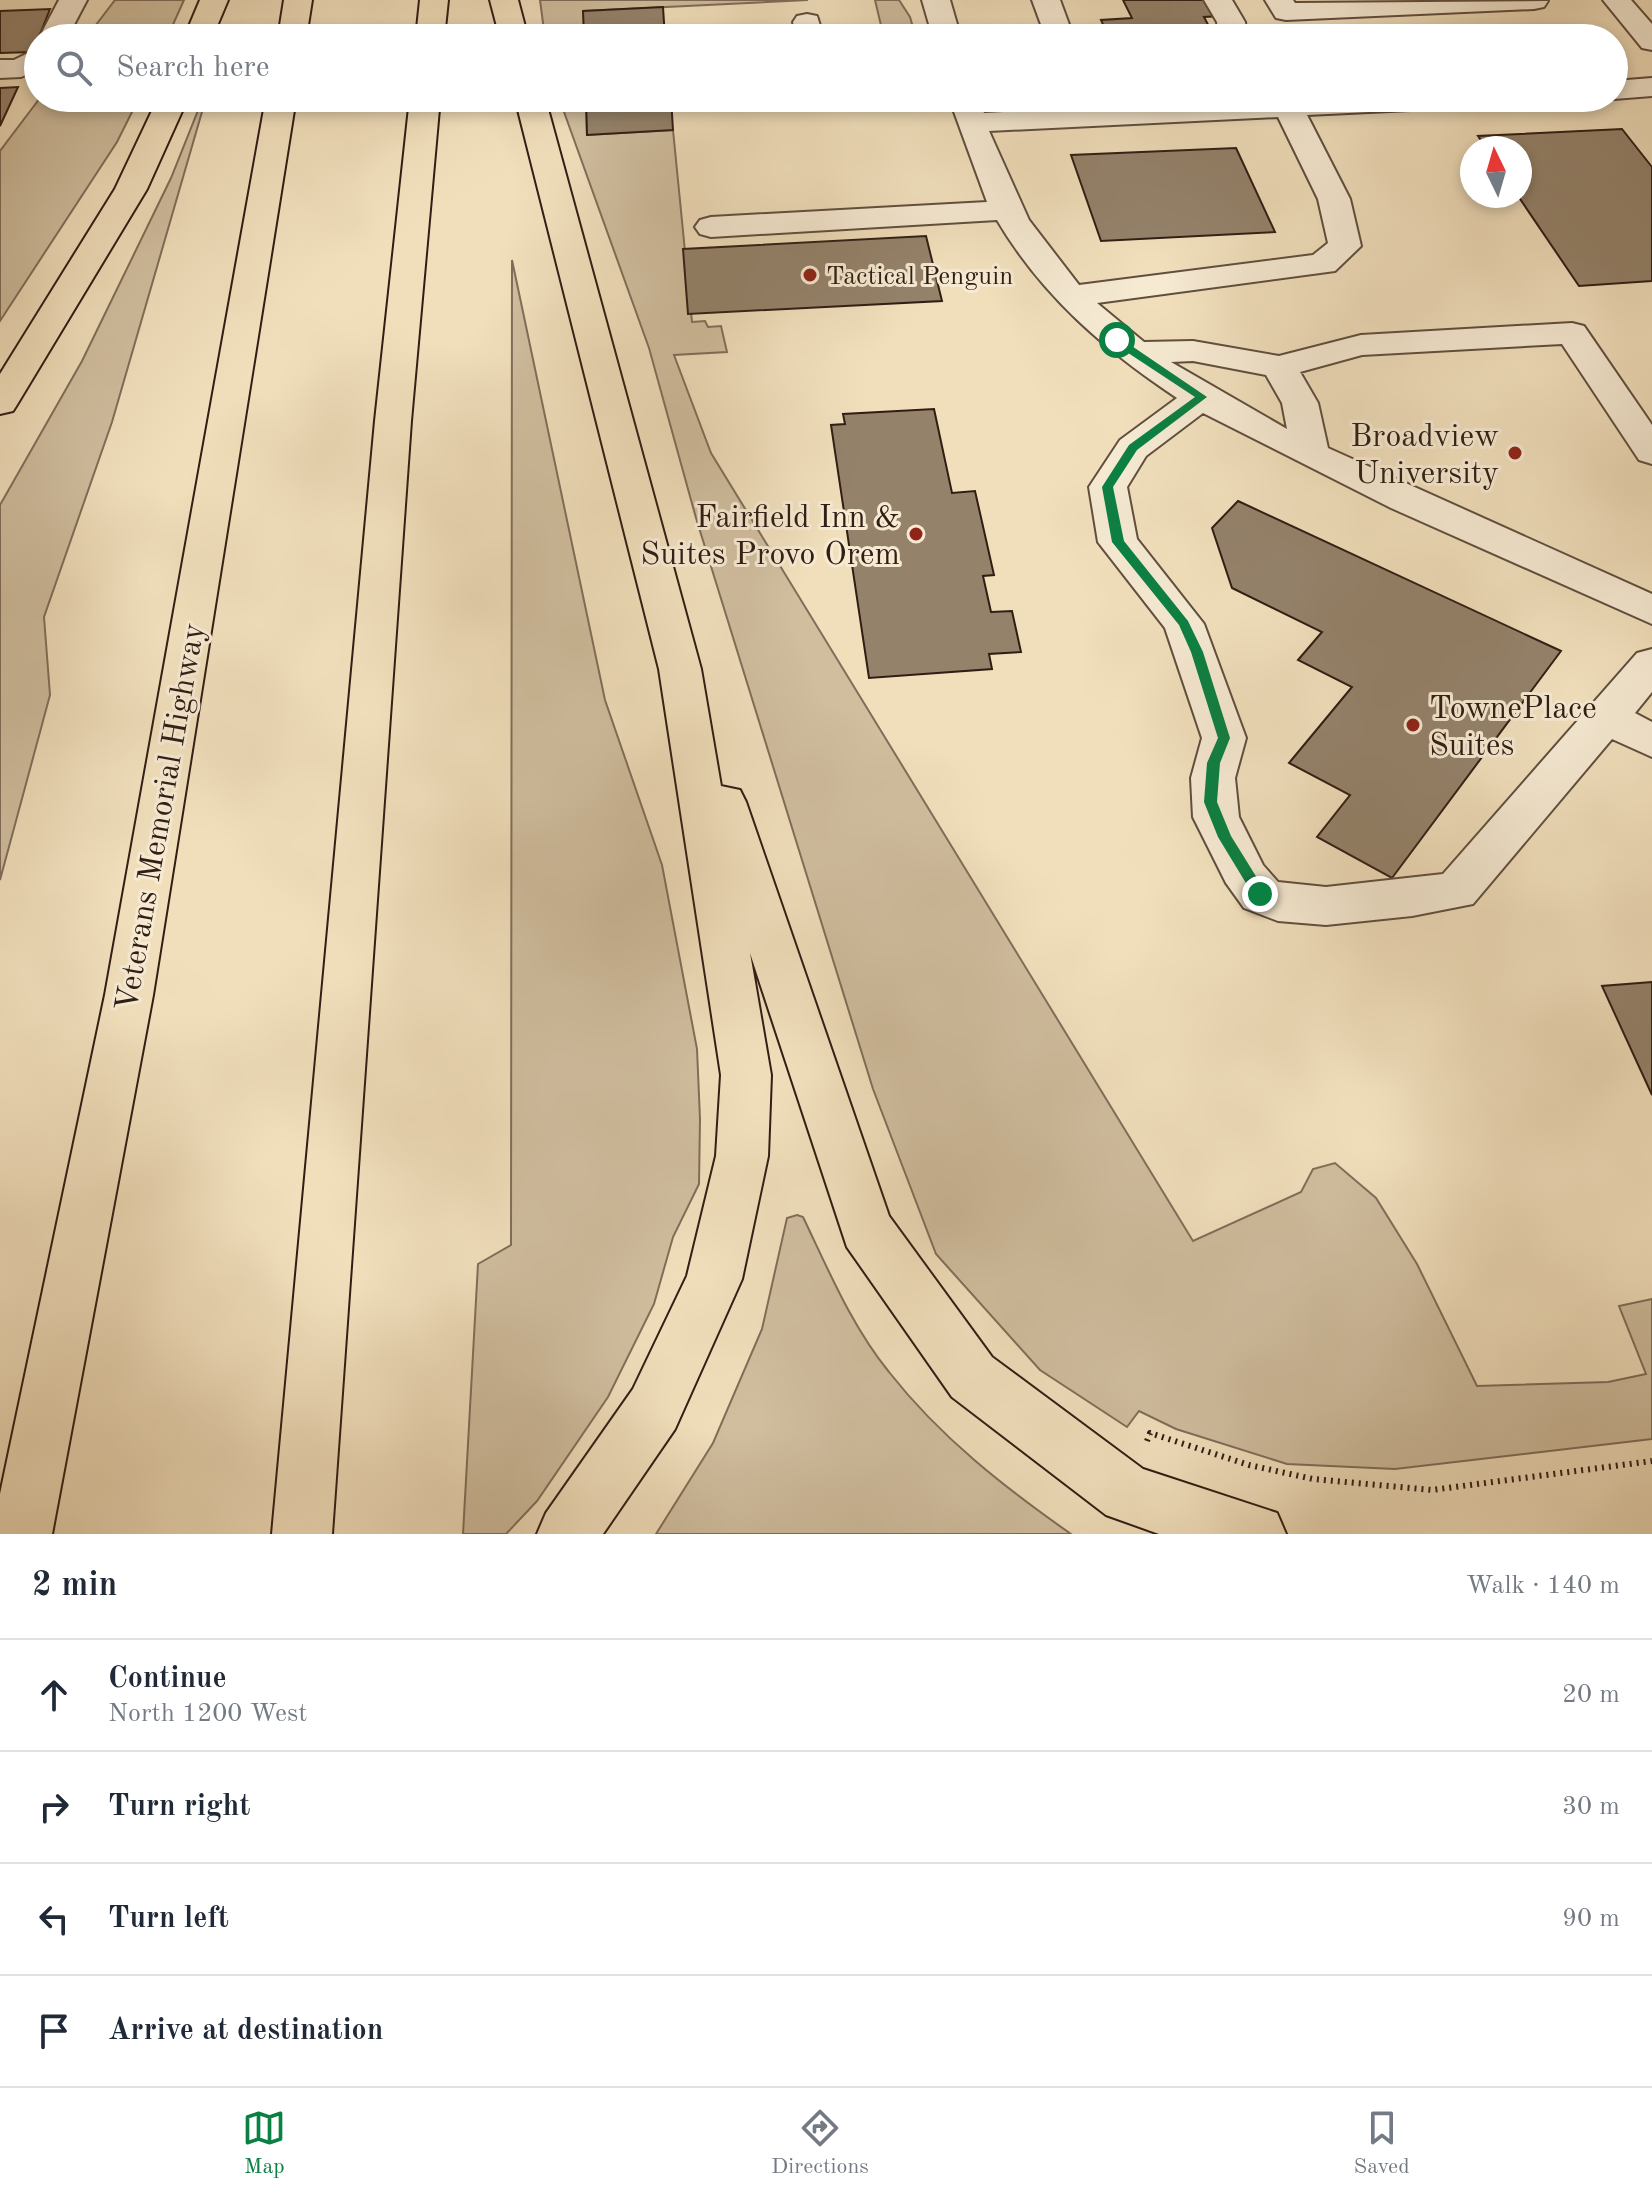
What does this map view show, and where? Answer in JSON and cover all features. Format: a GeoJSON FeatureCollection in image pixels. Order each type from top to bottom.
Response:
{"type":"FeatureCollection","features":[{"type":"Feature","properties":{"kind":"highway"},"geometry":{"type":"LineString","coordinates":[[204,24],[214,0]]}},
{"type":"Feature","properties":{"kind":"highway"},"geometry":{"type":"LineString","coordinates":[[294,24],[298,0]]}},
{"type":"Feature","properties":{"kind":"highway"},"geometry":{"type":"LineString","coordinates":[[431,24],[434,0]]}},
{"type":"Feature","properties":{"kind":"highway"},"geometry":{"type":"LineString","coordinates":[[504,0],[510,24]]}},
{"type":"Feature","properties":{"kind":"highway"},"geometry":{"type":"LineString","coordinates":[[0,403],[131,189],[167,112]]}},
{"type":"Feature","properties":{"kind":"highway","name":"Veterans Memorial Highway"},"geometry":{"type":"LineString","coordinates":[[27,1506],[129,995],[279,112]]}},
{"type":"Feature","properties":{"kind":"highway"},"geometry":{"type":"LineString","coordinates":[[302,1534],[392,437],[424,112]]}},
{"type":"Feature","properties":{"kind":"highway"},"geometry":{"type":"LineString","coordinates":[[534,112],[680,669],[866,1229],[972,1377],[1127,1494],[1256,1534]]}},
{"type":"Feature","properties":{"kind":"highway"},"geometry":{"type":"LineString","coordinates":[[567,1534],[654,1409],[674,1366],[714,1279],[742,1156],[746,1075],[680,669]]}},
{"type":"Feature","properties":{"kind":"street"},"geometry":{"type":"LineString","coordinates":[[60,24],[73,0]]}},
{"type":"Feature","properties":{"kind":"street"},"geometry":{"type":"LineString","coordinates":[[936,0],[943,24]]}},
{"type":"Feature","properties":{"kind":"street"},"geometry":{"type":"LineString","coordinates":[[1046,0],[1055,24]]}},
{"type":"Feature","properties":{"kind":"street"},"geometry":{"type":"LineString","coordinates":[[1218,0],[1231,24]]}},
{"type":"Feature","properties":{"kind":"street"},"geometry":{"type":"LineString","coordinates":[[1279,0],[1286,12],[1470,16],[1534,1]]}},
{"type":"Feature","properties":{"kind":"street"},"geometry":{"type":"LineString","coordinates":[[1617,0],[1652,42]]}},
{"type":"Feature","properties":{"kind":"street"},"geometry":{"type":"LineString","coordinates":[[0,69],[24,66]]}},
{"type":"Feature","properties":{"kind":"street"},"geometry":{"type":"LineString","coordinates":[[1628,89],[1652,87]]}},
{"type":"Feature","properties":{"kind":"street"},"geometry":{"type":"LineString","coordinates":[[969,112],[1007,210],[1038,258],[1071,296],[1135,353],[1202,397],[1311,455],[1652,610]]}},
{"type":"Feature","properties":{"kind":"street"},"geometry":{"type":"LineString","coordinates":[[1071,296],[1323,264],[1345,246],[1334,199],[1278,112]]}},
{"type":"Feature","properties":{"kind":"street"},"geometry":{"type":"LineString","coordinates":[[711,227],[1007,210]]}},
{"type":"Feature","properties":{"kind":"street"},"geometry":{"type":"LineString","coordinates":[[1135,353],[1193,351],[1279,367],[1361,345],[1572,333],[1652,452]]}},
{"type":"Feature","properties":{"kind":"street"},"geometry":{"type":"LineString","coordinates":[[1279,367],[1300,403],[1311,455]]}},
{"type":"Feature","properties":{"kind":"street"},"geometry":{"type":"LineString","coordinates":[[1202,397],[1133,448],[1108,487],[1118,542],[1184,624],[1197,652],[1224,738],[1213,763],[1211,802],[1224,837],[1260,894],[1290,905],[1366,903],[1456,891],[1652,664]]}},
{"type":"Feature","properties":{"kind":"street"},"geometry":{"type":"LineString","coordinates":[[1606,717],[1652,741]]}},
{"type":"Feature","properties":{"kind":"path"},"geometry":{"type":"LineString","coordinates":[[1146,1442],[1150,1433],[1249,1465],[1313,1479],[1432,1490],[1652,1461]]}},
{"type":"Feature","properties":{"kind":"shaded area"},"geometry":{"type":"Polygon","coordinates":[[[115,0],[184,0],[173,24],[97,24],[115,0]]]}},
{"type":"Feature","properties":{"kind":"shaded area"},"geometry":{"type":"Polygon","coordinates":[[[540,0],[808,0],[584,11],[584,24],[543,24],[540,0]]]}},
{"type":"Feature","properties":{"kind":"shaded area"},"geometry":{"type":"Polygon","coordinates":[[[875,0],[899,0],[912,24],[881,24],[875,0]]]}},
{"type":"Feature","properties":{"kind":"shaded area"},"geometry":{"type":"Polygon","coordinates":[[[29,112],[132,112],[117,142],[0,321],[0,151],[29,112]]]}},
{"type":"Feature","properties":{"kind":"shaded area"},"geometry":{"type":"Polygon","coordinates":[[[197,112],[202,112],[112,422],[44,617],[50,695],[0,880],[0,505],[82,361],[171,178],[197,112]]]}},
{"type":"Feature","properties":{"kind":"shaded area"},"geometry":{"type":"Polygon","coordinates":[[[564,112],[586,112],[587,135],[673,130],[692,322],[705,321],[708,327],[721,326],[727,352],[674,355],[711,453],[1193,1241],[1301,1192],[1313,1169],[1335,1163],[1376,1198],[1417,1264],[1477,1386],[1608,1382],[1646,1374],[1619,1306],[1652,1299],[1652,1439],[1395,1469],[1287,1464],[1176,1429],[1139,1411],[1127,1427],[1040,1370],[936,1254],[873,1089],[696,518],[649,348],[564,112]]]}},
{"type":"Feature","properties":{"kind":"shaded area"},"geometry":{"type":"Polygon","coordinates":[[[512,260],[605,700],[662,865],[697,1049],[699,1184],[673,1237],[654,1304],[608,1397],[537,1501],[506,1534],[463,1534],[478,1264],[511,1245],[512,260]]]}},
{"type":"Feature","properties":{"kind":"shaded area"},"geometry":{"type":"Polygon","coordinates":[[[803,1217],[863,1336],[909,1396],[974,1460],[1071,1534],[656,1534],[713,1443],[762,1329],[787,1218],[803,1217]]]}},
{"type":"Feature","properties":{"kind":"building"},"geometry":{"type":"Polygon","coordinates":[[[1123,0],[1213,0],[1222,16],[1204,17],[1208,24],[1103,24],[1101,20],[1132,18],[1123,0]]]}},
{"type":"Feature","properties":{"kind":"building"},"geometry":{"type":"Polygon","coordinates":[[[663,7],[664,24],[583,24],[583,11],[663,7]]]}},
{"type":"Feature","properties":{"kind":"building"},"geometry":{"type":"Polygon","coordinates":[[[50,9],[44,24],[24,24],[24,52],[0,53],[0,11],[50,9]]]}},
{"type":"Feature","properties":{"kind":"building"},"geometry":{"type":"Polygon","coordinates":[[[18,87],[0,126],[0,88],[18,87]]]}},
{"type":"Feature","properties":{"kind":"building"},"geometry":{"type":"Polygon","coordinates":[[[586,112],[672,112],[673,130],[587,135],[586,112]]]}},
{"type":"Feature","properties":{"kind":"building"},"geometry":{"type":"Polygon","coordinates":[[[1622,129],[1652,167],[1652,281],[1579,286],[1526,208],[1532,208],[1532,136],[1478,136],[1622,129]]]}},
{"type":"Feature","properties":{"kind":"building"},"geometry":{"type":"Polygon","coordinates":[[[1236,148],[1275,232],[1101,241],[1071,155],[1236,148]]]}},
{"type":"Feature","properties":{"kind":"building","name":"Tactical Penguin"},"geometry":{"type":"Polygon","coordinates":[[[926,236],[942,301],[688,314],[683,249],[926,236]]]}},
{"type":"Feature","properties":{"kind":"building","name":"Fairfield Inn & Suites Provo Orem"},"geometry":{"type":"Polygon","coordinates":[[[934,409],[952,493],[975,491],[994,575],[983,576],[991,612],[1012,611],[1021,652],[989,654],[992,669],[869,678],[831,425],[845,424],[843,414],[934,409]]]}},
{"type":"Feature","properties":{"kind":"building","name":"TownePlace Suites"},"geometry":{"type":"Polygon","coordinates":[[[1238,501],[1561,651],[1392,878],[1317,837],[1350,795],[1289,763],[1352,687],[1298,660],[1322,632],[1232,588],[1212,528],[1238,501]]]}},
{"type":"Feature","properties":{"kind":"building"},"geometry":{"type":"Polygon","coordinates":[[[1652,982],[1652,1095],[1602,986],[1652,982]]]}},
{"type":"Feature","properties":{"kind":"place","name":"Tactical Penguin"},"geometry":{"type":"Point","coordinates":[810,275]}},
{"type":"Feature","properties":{"kind":"place","name":"Broadview University"},"geometry":{"type":"Point","coordinates":[1515,453]}},
{"type":"Feature","properties":{"kind":"place","name":"Fairfield Inn & Suites Provo Orem"},"geometry":{"type":"Point","coordinates":[916,534]}},
{"type":"Feature","properties":{"kind":"place","name":"TownePlace Suites"},"geometry":{"type":"Point","coordinates":[1413,725]}},
{"type":"Feature","properties":{"kind":"route"},"geometry":{"type":"LineString","coordinates":[[1117,340],[1202,397],[1133,448],[1108,487],[1118,542],[1184,624],[1197,652],[1224,738],[1213,763],[1211,802],[1224,837],[1260,894]]}}]}
